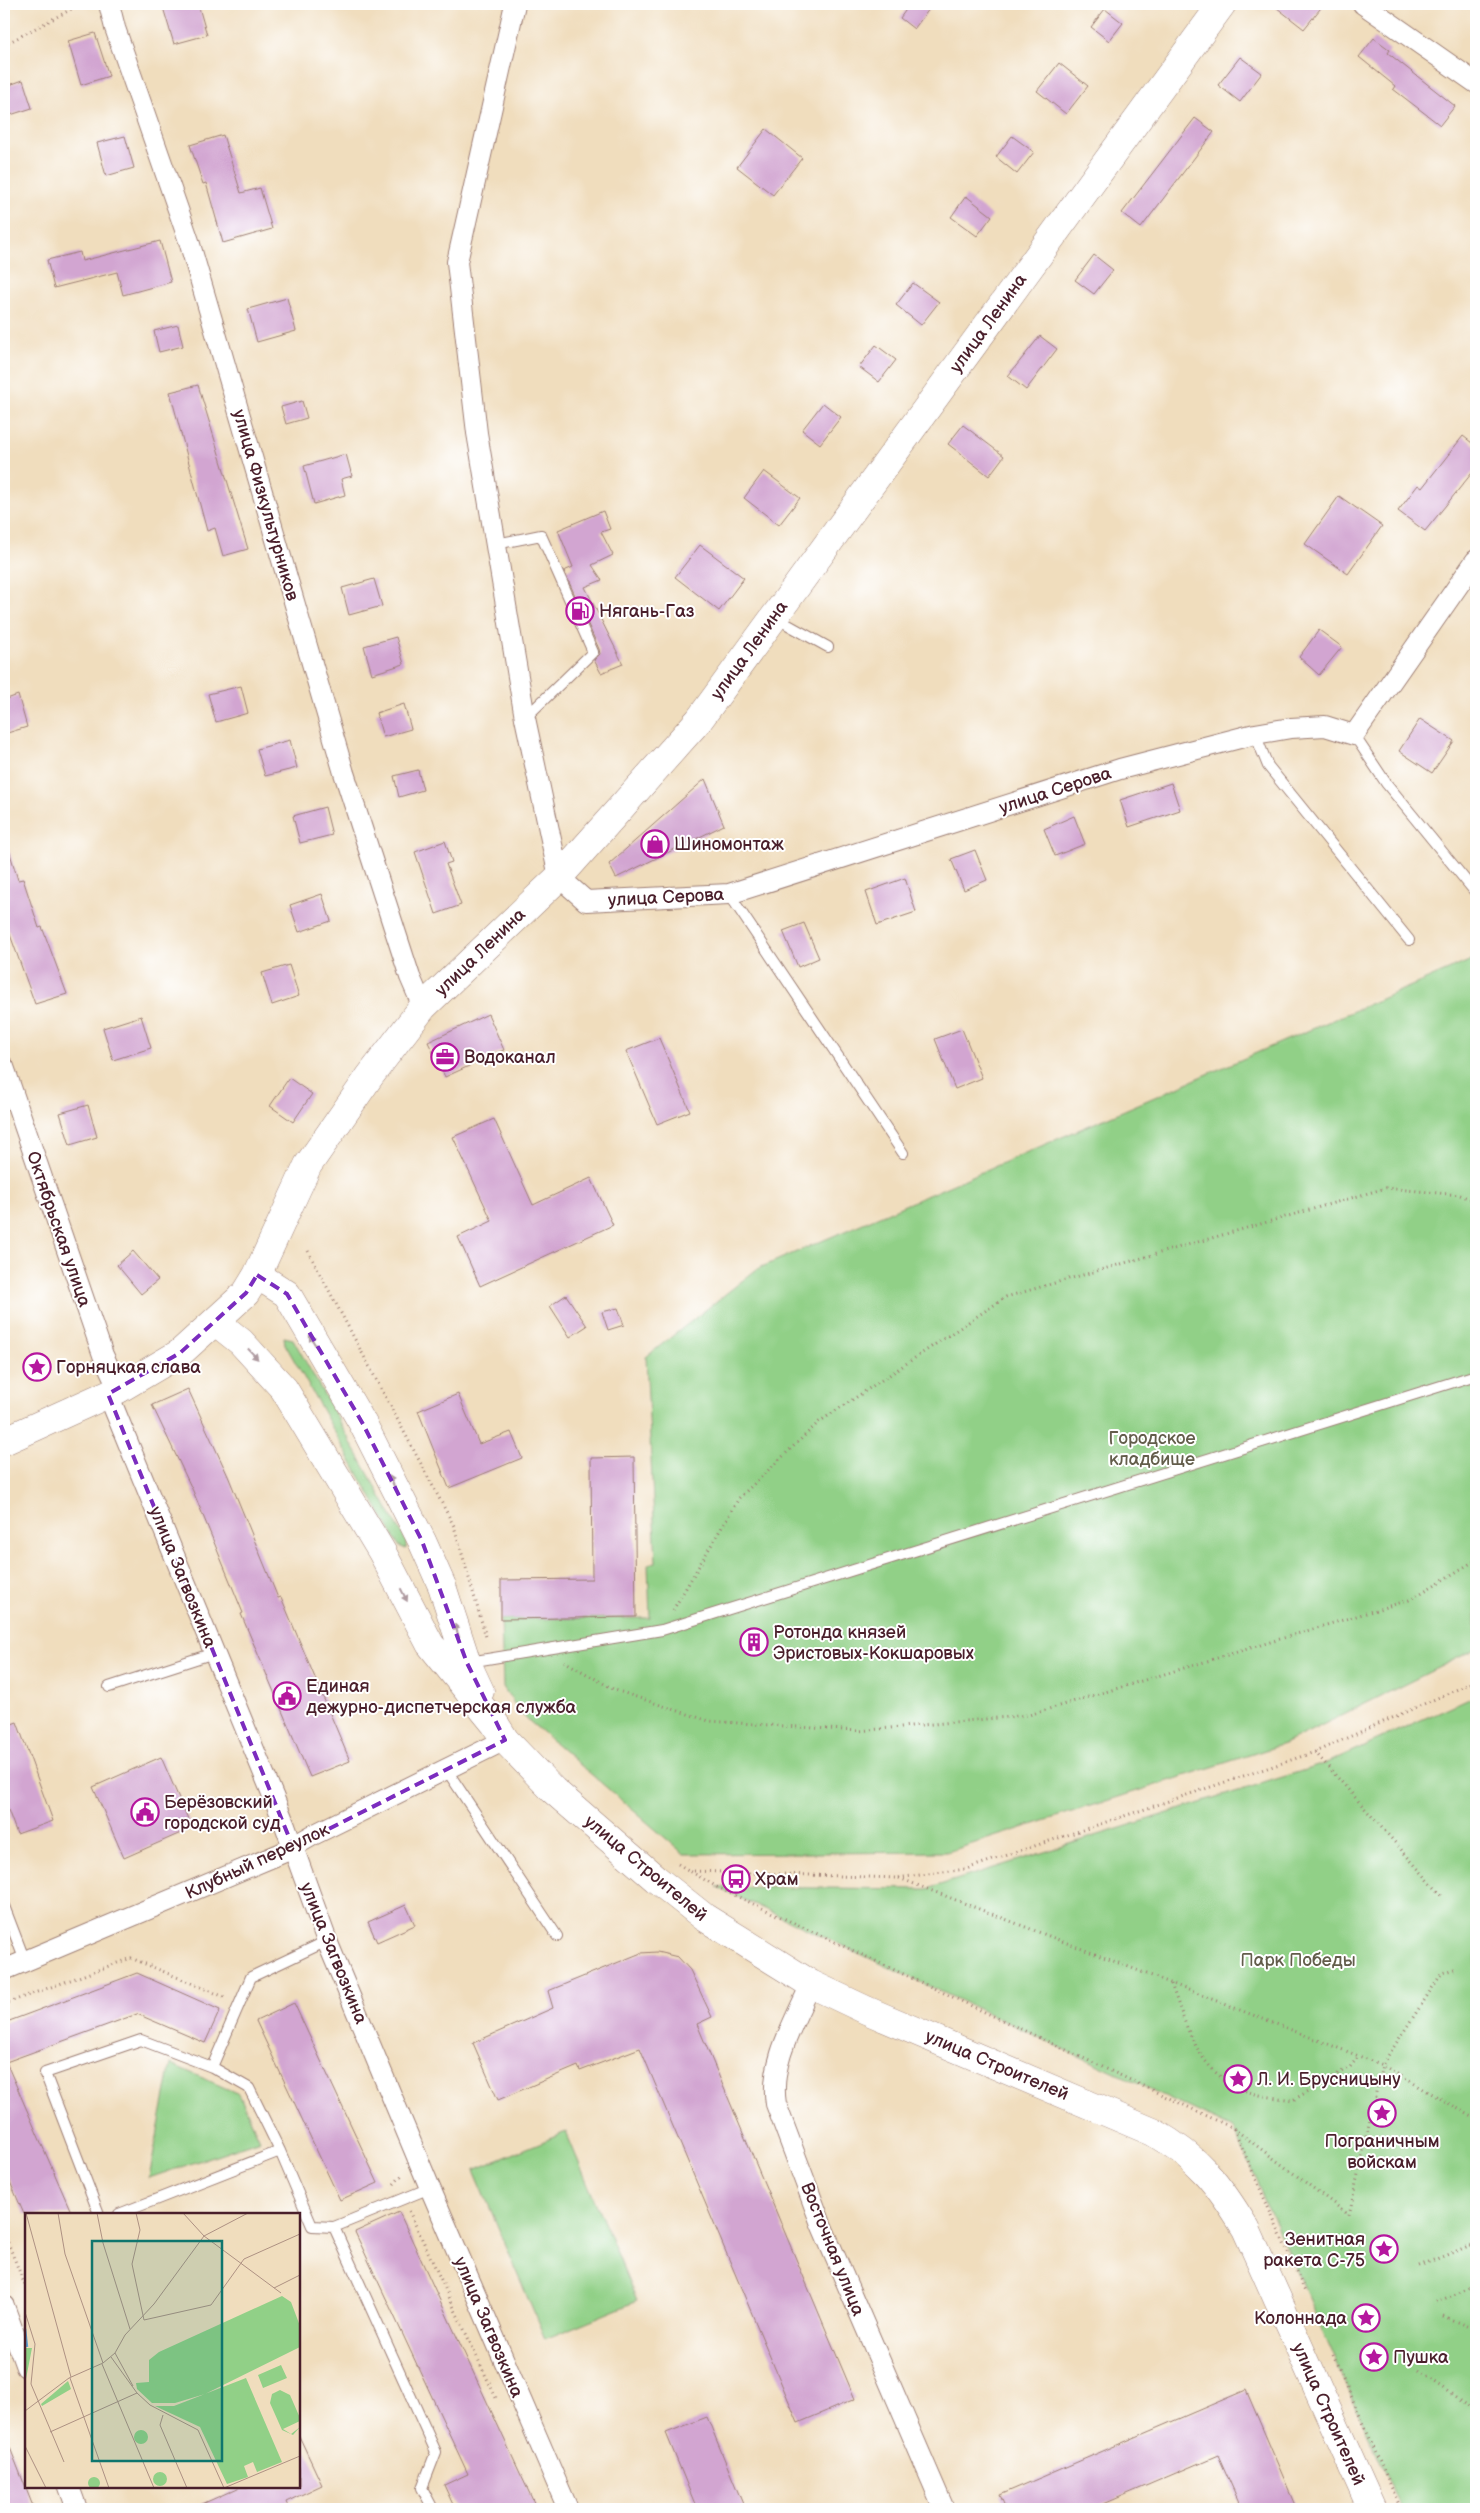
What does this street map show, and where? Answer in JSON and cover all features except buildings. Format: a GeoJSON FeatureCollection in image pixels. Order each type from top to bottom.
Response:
{"type":"FeatureCollection","features":[{"type":"Feature","properties":{"kind":"main road","name":"улица Ленина"},"geometry":{"type":"LineString","coordinates":[[216,1322],[246,1292],[257,1275],[308,1165],[370,1076],[424,1007],[559,877],[699,720],[1222,4]]}},
{"type":"Feature","properties":{"kind":"main road"},"geometry":{"type":"LineString","coordinates":[[257,1275],[286,1294],[363,1424],[480,1660],[500,1732]]}},
{"type":"Feature","properties":{"kind":"main road"},"geometry":{"type":"LineString","coordinates":[[4,1441],[113,1391],[180,1353],[216,1322],[241,1342],[284,1389],[382,1552],[430,1644],[500,1732]]}},
{"type":"Feature","properties":{"kind":"main road"},"geometry":{"type":"LineString","coordinates":[[382,1552],[403,1563],[416,1559],[422,1541]]}},
{"type":"Feature","properties":{"kind":"main road","name":"улица Строителей"},"geometry":{"type":"LineString","coordinates":[[500,1732],[553,1790],[690,1906],[811,1984],[866,2010],[1153,2132],[1179,2147],[1201,2165],[1224,2193],[1246,2228],[1372,2509]]}},
{"type":"Feature","properties":{"kind":"street","name":"улица Физкультурников"},"geometry":{"type":"LineString","coordinates":[[109,4],[115,28],[188,241],[344,773],[410,977],[424,1007]]}},
{"type":"Feature","properties":{"kind":"street"},"geometry":{"type":"LineString","coordinates":[[515,4],[457,262],[477,433],[524,718],[559,877]]}},
{"type":"Feature","properties":{"kind":"street"},"geometry":{"type":"LineString","coordinates":[[1363,4],[1476,83]]}},
{"type":"Feature","properties":{"kind":"street"},"geometry":{"type":"LineString","coordinates":[[1354,735],[1476,560]]}},
{"type":"Feature","properties":{"kind":"street","name":"улица Серова"},"geometry":{"type":"LineString","coordinates":[[559,877],[586,901],[729,894],[1120,769],[1255,734],[1291,728],[1324,726],[1354,735]]}},
{"type":"Feature","properties":{"kind":"street","name":"Октябрьская улица"},"geometry":{"type":"LineString","coordinates":[[4,1067],[103,1355],[113,1391]]}},
{"type":"Feature","properties":{"kind":"street","name":"улица Загвозкина"},"geometry":{"type":"LineString","coordinates":[[113,1391],[214,1653],[293,1847],[327,1941],[430,2188],[568,2509]]}},
{"type":"Feature","properties":{"kind":"street","name":"Клубный переулок"},"geometry":{"type":"LineString","coordinates":[[4,1970],[243,1870],[293,1847],[446,1769],[500,1732]]}},
{"type":"Feature","properties":{"kind":"street","name":"Восточная улица"},"geometry":{"type":"LineString","coordinates":[[811,1984],[776,2067],[773,2088],[776,2104],[821,2224],[944,2509]]}},
{"type":"Feature","properties":{"kind":"street"},"geometry":{"type":"LineString","coordinates":[[4,2306],[10,2341],[25,2365]]}},
{"type":"Feature","properties":{"kind":"street"},"geometry":{"type":"LineString","coordinates":[[69,2488],[78,2509]]}},
{"type":"Feature","properties":{"kind":"lane"},"geometry":{"type":"LineString","coordinates":[[496,544],[541,535],[593,652],[524,718]]}},
{"type":"Feature","properties":{"kind":"lane"},"geometry":{"type":"LineString","coordinates":[[773,617],[828,647]]}},
{"type":"Feature","properties":{"kind":"lane"},"geometry":{"type":"LineString","coordinates":[[1255,734],[1268,766],[1409,940]]}},
{"type":"Feature","properties":{"kind":"lane"},"geometry":{"type":"LineString","coordinates":[[1354,735],[1386,783],[1476,893]]}},
{"type":"Feature","properties":{"kind":"lane"},"geometry":{"type":"LineString","coordinates":[[729,894],[903,1153]]}},
{"type":"Feature","properties":{"kind":"lane"},"geometry":{"type":"LineString","coordinates":[[480,1660],[662,1630],[1476,1375]]}},
{"type":"Feature","properties":{"kind":"lane"},"geometry":{"type":"LineString","coordinates":[[109,1687],[214,1653]]}},
{"type":"Feature","properties":{"kind":"lane"},"geometry":{"type":"LineString","coordinates":[[446,1769],[557,1936]]}},
{"type":"Feature","properties":{"kind":"lane"},"geometry":{"type":"LineString","coordinates":[[4,1906],[25,1961]]}},
{"type":"Feature","properties":{"kind":"lane"},"geometry":{"type":"LineString","coordinates":[[212,2067],[251,1977],[327,1941]]}},
{"type":"Feature","properties":{"kind":"lane"},"geometry":{"type":"LineString","coordinates":[[99,2213],[46,2074],[141,2040],[212,2067],[249,2088],[280,2151],[312,2226],[334,2227],[430,2188]]}},
{"type":"Feature","properties":{"kind":"lane"},"geometry":{"type":"LineString","coordinates":[[122,2213],[280,2151]]}},
{"type":"Feature","properties":{"kind":"lane"},"geometry":{"type":"LineString","coordinates":[[334,2227],[436,2452],[422,2488],[433,2509]]}},
{"type":"Feature","properties":{"kind":"path"},"geometry":{"type":"LineString","coordinates":[[4,45],[81,4]]}},
{"type":"Feature","properties":{"kind":"path"},"geometry":{"type":"LineString","coordinates":[[662,1630],[739,1498],[819,1422],[1006,1297],[1386,1188],[1460,1194],[1476,1201]]}},
{"type":"Feature","properties":{"kind":"path"},"geometry":{"type":"LineString","coordinates":[[308,1250],[454,1526],[480,1660]]}},
{"type":"Feature","properties":{"kind":"path"},"geometry":{"type":"LineString","coordinates":[[541,1649],[614,1690],[709,1721],[868,1731],[1029,1715],[1409,1600],[1476,1560]]}},
{"type":"Feature","properties":{"kind":"path"},"geometry":{"type":"LineString","coordinates":[[693,1871],[897,1878],[966,1869],[1315,1752],[1476,1681]]}},
{"type":"Feature","properties":{"kind":"path"},"geometry":{"type":"LineString","coordinates":[[1315,1752],[1444,1898]]}},
{"type":"Feature","properties":{"kind":"path"},"geometry":{"type":"LineString","coordinates":[[675,1862],[717,1887],[1233,2128],[1349,2214],[1382,2065],[1442,1973],[1454,1969]]}},
{"type":"Feature","properties":{"kind":"path"},"geometry":{"type":"LineString","coordinates":[[897,1878],[1382,2065],[1476,2119]]}},
{"type":"Feature","properties":{"kind":"path"},"geometry":{"type":"LineString","coordinates":[[4,2004],[131,1958],[239,2004]]}},
{"type":"Feature","properties":{"kind":"path"},"geometry":{"type":"LineString","coordinates":[[1171,1983],[1188,2032],[1210,2069],[1216,2075],[1251,2093],[1293,2100],[1350,2067],[1359,2056]]}},
{"type":"Feature","properties":{"kind":"path"},"geometry":{"type":"LineString","coordinates":[[1233,2128],[1306,2294]]}},
{"type":"Feature","properties":{"kind":"path"},"geometry":{"type":"LineString","coordinates":[[397,2183],[498,2403]]}},
{"type":"Feature","properties":{"kind":"path"},"geometry":{"type":"LineString","coordinates":[[4,2233],[25,2286]]}},
{"type":"Feature","properties":{"kind":"path"},"geometry":{"type":"LineString","coordinates":[[1419,2266],[1476,2243]]}},
{"type":"Feature","properties":{"kind":"path"},"geometry":{"type":"LineString","coordinates":[[1436,2302],[1476,2286]]}},
{"type":"Feature","properties":{"kind":"path"},"geometry":{"type":"LineString","coordinates":[[1443,2316],[1476,2330]]}},
{"type":"Feature","properties":{"kind":"path"},"geometry":{"type":"LineString","coordinates":[[1333,2355],[1401,2509]]}},
{"type":"Feature","properties":{"kind":"path"},"geometry":{"type":"LineString","coordinates":[[1418,2371],[1476,2411]]}},
{"type":"Feature","properties":{"kind":"highlighted area"},"geometry":{"type":"Polygon","coordinates":[[[257,1275],[287,1294],[363,1424],[422,1541],[467,1663],[505,1740],[293,1847],[108,1394],[180,1353],[246,1293],[257,1275]]]}},
{"type":"Feature","properties":{"kind":"green space","name":"Городское кладбище"},"geometry":{"type":"Polygon","coordinates":[[[1476,958],[1476,1649],[1284,1744],[947,1852],[684,1854],[521,1714],[503,1687],[501,1619],[650,1618],[648,1564],[656,1562],[646,1357],[757,1269],[1476,958]]]}},
{"type":"Feature","properties":{"kind":"green space"},"geometry":{"type":"Polygon","coordinates":[[[284,1337],[293,1339],[406,1541],[406,1549],[399,1546],[285,1344],[284,1337]]]}},
{"type":"Feature","properties":{"kind":"green space","name":"Парк Победы"},"geometry":{"type":"Polygon","coordinates":[[[1476,1695],[1476,2509],[1401,2509],[1233,2128],[717,1887],[927,1889],[1324,1764],[1476,1695]]]}},
{"type":"Feature","properties":{"kind":"green space"},"geometry":{"type":"Polygon","coordinates":[[[171,2064],[239,2094],[260,2140],[149,2178],[171,2064]]]}},
{"type":"Feature","properties":{"kind":"green space"},"geometry":{"type":"Polygon","coordinates":[[[566,2132],[637,2301],[545,2339],[474,2170],[566,2132]]]}},
{"type":"Feature","properties":{"kind":"place","name":"Нягань-Газ"},"geometry":{"type":"Point","coordinates":[580,611]}},
{"type":"Feature","properties":{"kind":"place","name":"Шиномонтаж"},"geometry":{"type":"Point","coordinates":[655,844]}},
{"type":"Feature","properties":{"kind":"place","name":"Водоканал"},"geometry":{"type":"Point","coordinates":[445,1057]}},
{"type":"Feature","properties":{"kind":"place","name":"Горняцкая слава"},"geometry":{"type":"Point","coordinates":[37,1367]}},
{"type":"Feature","properties":{"kind":"place","name":"Ротонда князей Эристовых-Кокшаровых"},"geometry":{"type":"Point","coordinates":[754,1642]}},
{"type":"Feature","properties":{"kind":"place","name":"Единая дежурно-диспетчерская служба"},"geometry":{"type":"Point","coordinates":[287,1696]}},
{"type":"Feature","properties":{"kind":"place","name":"Берёзовский городской суд"},"geometry":{"type":"Point","coordinates":[145,1812]}},
{"type":"Feature","properties":{"kind":"place","name":"Храм"},"geometry":{"type":"Point","coordinates":[736,1879]}},
{"type":"Feature","properties":{"kind":"place","name":"Л. И. Брусницыну"},"geometry":{"type":"Point","coordinates":[1238,2079]}},
{"type":"Feature","properties":{"kind":"place","name":"Пограничным войскам"},"geometry":{"type":"Point","coordinates":[1382,2113]}},
{"type":"Feature","properties":{"kind":"place","name":"Зенитная ракета С-75"},"geometry":{"type":"Point","coordinates":[1384,2249]}},
{"type":"Feature","properties":{"kind":"place","name":"Колоннада"},"geometry":{"type":"Point","coordinates":[1366,2318]}},
{"type":"Feature","properties":{"kind":"place","name":"Пушка"},"geometry":{"type":"Point","coordinates":[1374,2357]}}]}
